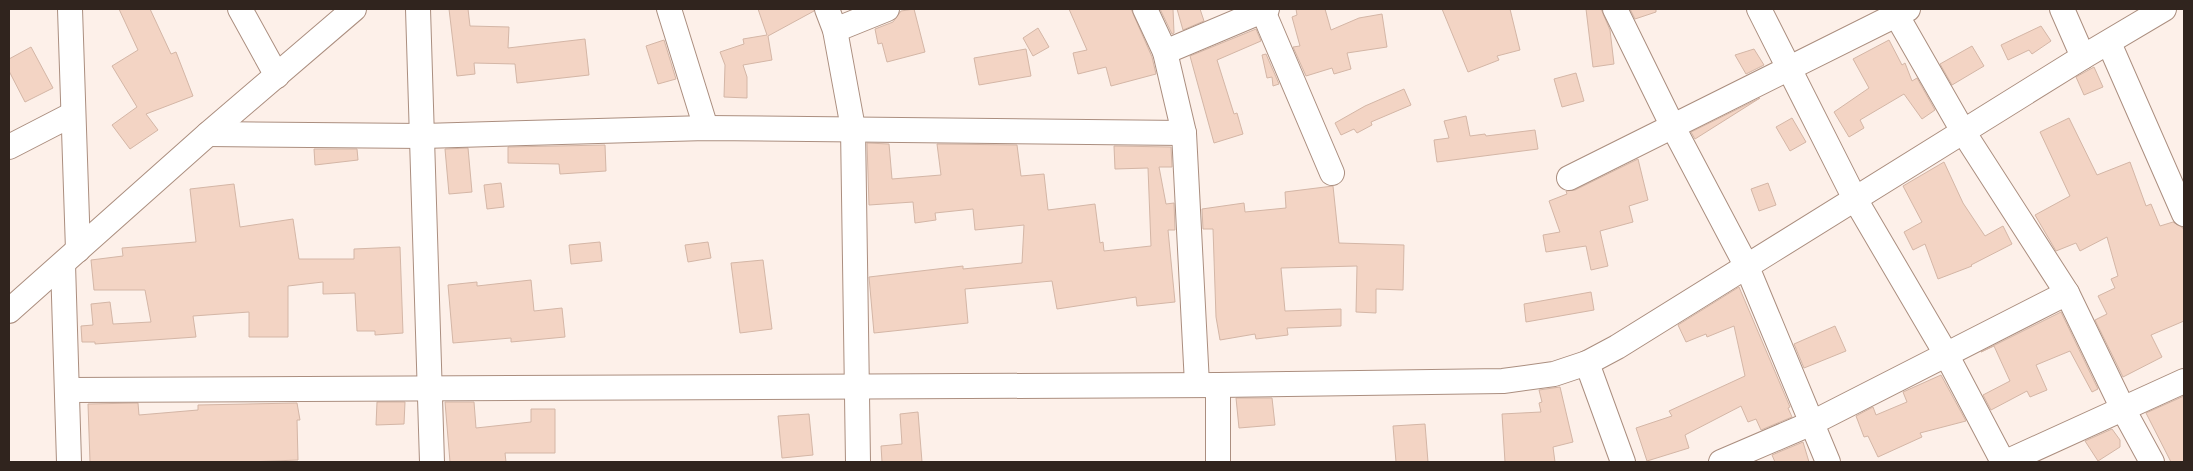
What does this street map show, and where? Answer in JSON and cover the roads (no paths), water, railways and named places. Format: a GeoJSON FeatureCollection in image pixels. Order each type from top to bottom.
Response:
{"type":"FeatureCollection","features":[{"type":"Feature","properties":{"kind":"street"},"geometry":{"type":"LineString","coordinates":[[69,462],[67,390],[73,114],[70,9]]}},
{"type":"Feature","properties":{"kind":"street"},"geometry":{"type":"LineString","coordinates":[[240,9],[277,76]]}},
{"type":"Feature","properties":{"kind":"street"},"geometry":{"type":"LineString","coordinates":[[9,312],[208,134],[354,9]]}},
{"type":"Feature","properties":{"kind":"street"},"geometry":{"type":"LineString","coordinates":[[418,9],[432,462]]}},
{"type":"Feature","properties":{"kind":"street"},"geometry":{"type":"LineString","coordinates":[[669,9],[706,128]]}},
{"type":"Feature","properties":{"kind":"street"},"geometry":{"type":"LineString","coordinates":[[858,462],[853,128],[831,19],[888,9]]}},
{"type":"Feature","properties":{"kind":"street"},"geometry":{"type":"LineString","coordinates":[[1145,9],[1164,52],[1184,133],[1207,384],[1218,462]]}},
{"type":"Feature","properties":{"kind":"street"},"geometry":{"type":"LineString","coordinates":[[1614,9],[1673,127],[1747,267],[1828,462]]}},
{"type":"Feature","properties":{"kind":"street"},"geometry":{"type":"LineString","coordinates":[[1759,9],[1855,199],[1946,354],[2004,462],[2184,381]]}},
{"type":"Feature","properties":{"kind":"street"},"geometry":{"type":"LineString","coordinates":[[2062,9],[2083,57]]}},
{"type":"Feature","properties":{"kind":"street"},"geometry":{"type":"LineString","coordinates":[[67,390],[1504,381],[1554,374],[1587,363],[1747,267],[2083,57],[2164,9]]}},
{"type":"Feature","properties":{"kind":"street"},"geometry":{"type":"LineString","coordinates":[[1164,52],[1265,10],[1332,173]]}},
{"type":"Feature","properties":{"kind":"street"},"geometry":{"type":"LineString","coordinates":[[1569,178],[1790,68],[1899,11],[1964,133],[2067,292],[2123,409],[2152,462]]}},
{"type":"Feature","properties":{"kind":"street"},"geometry":{"type":"LineString","coordinates":[[2109,43],[2184,214]]}},
{"type":"Feature","properties":{"kind":"street"},"geometry":{"type":"LineString","coordinates":[[9,147],[73,114]]}},
{"type":"Feature","properties":{"kind":"street"},"geometry":{"type":"LineString","coordinates":[[208,134],[423,136],[706,128],[853,128],[1184,133]]}},
{"type":"Feature","properties":{"kind":"street"},"geometry":{"type":"LineString","coordinates":[[1721,462],[1812,423],[2067,292]]}},
{"type":"Feature","properties":{"kind":"street"},"geometry":{"type":"LineString","coordinates":[[1587,363],[1623,462]]}}]}
